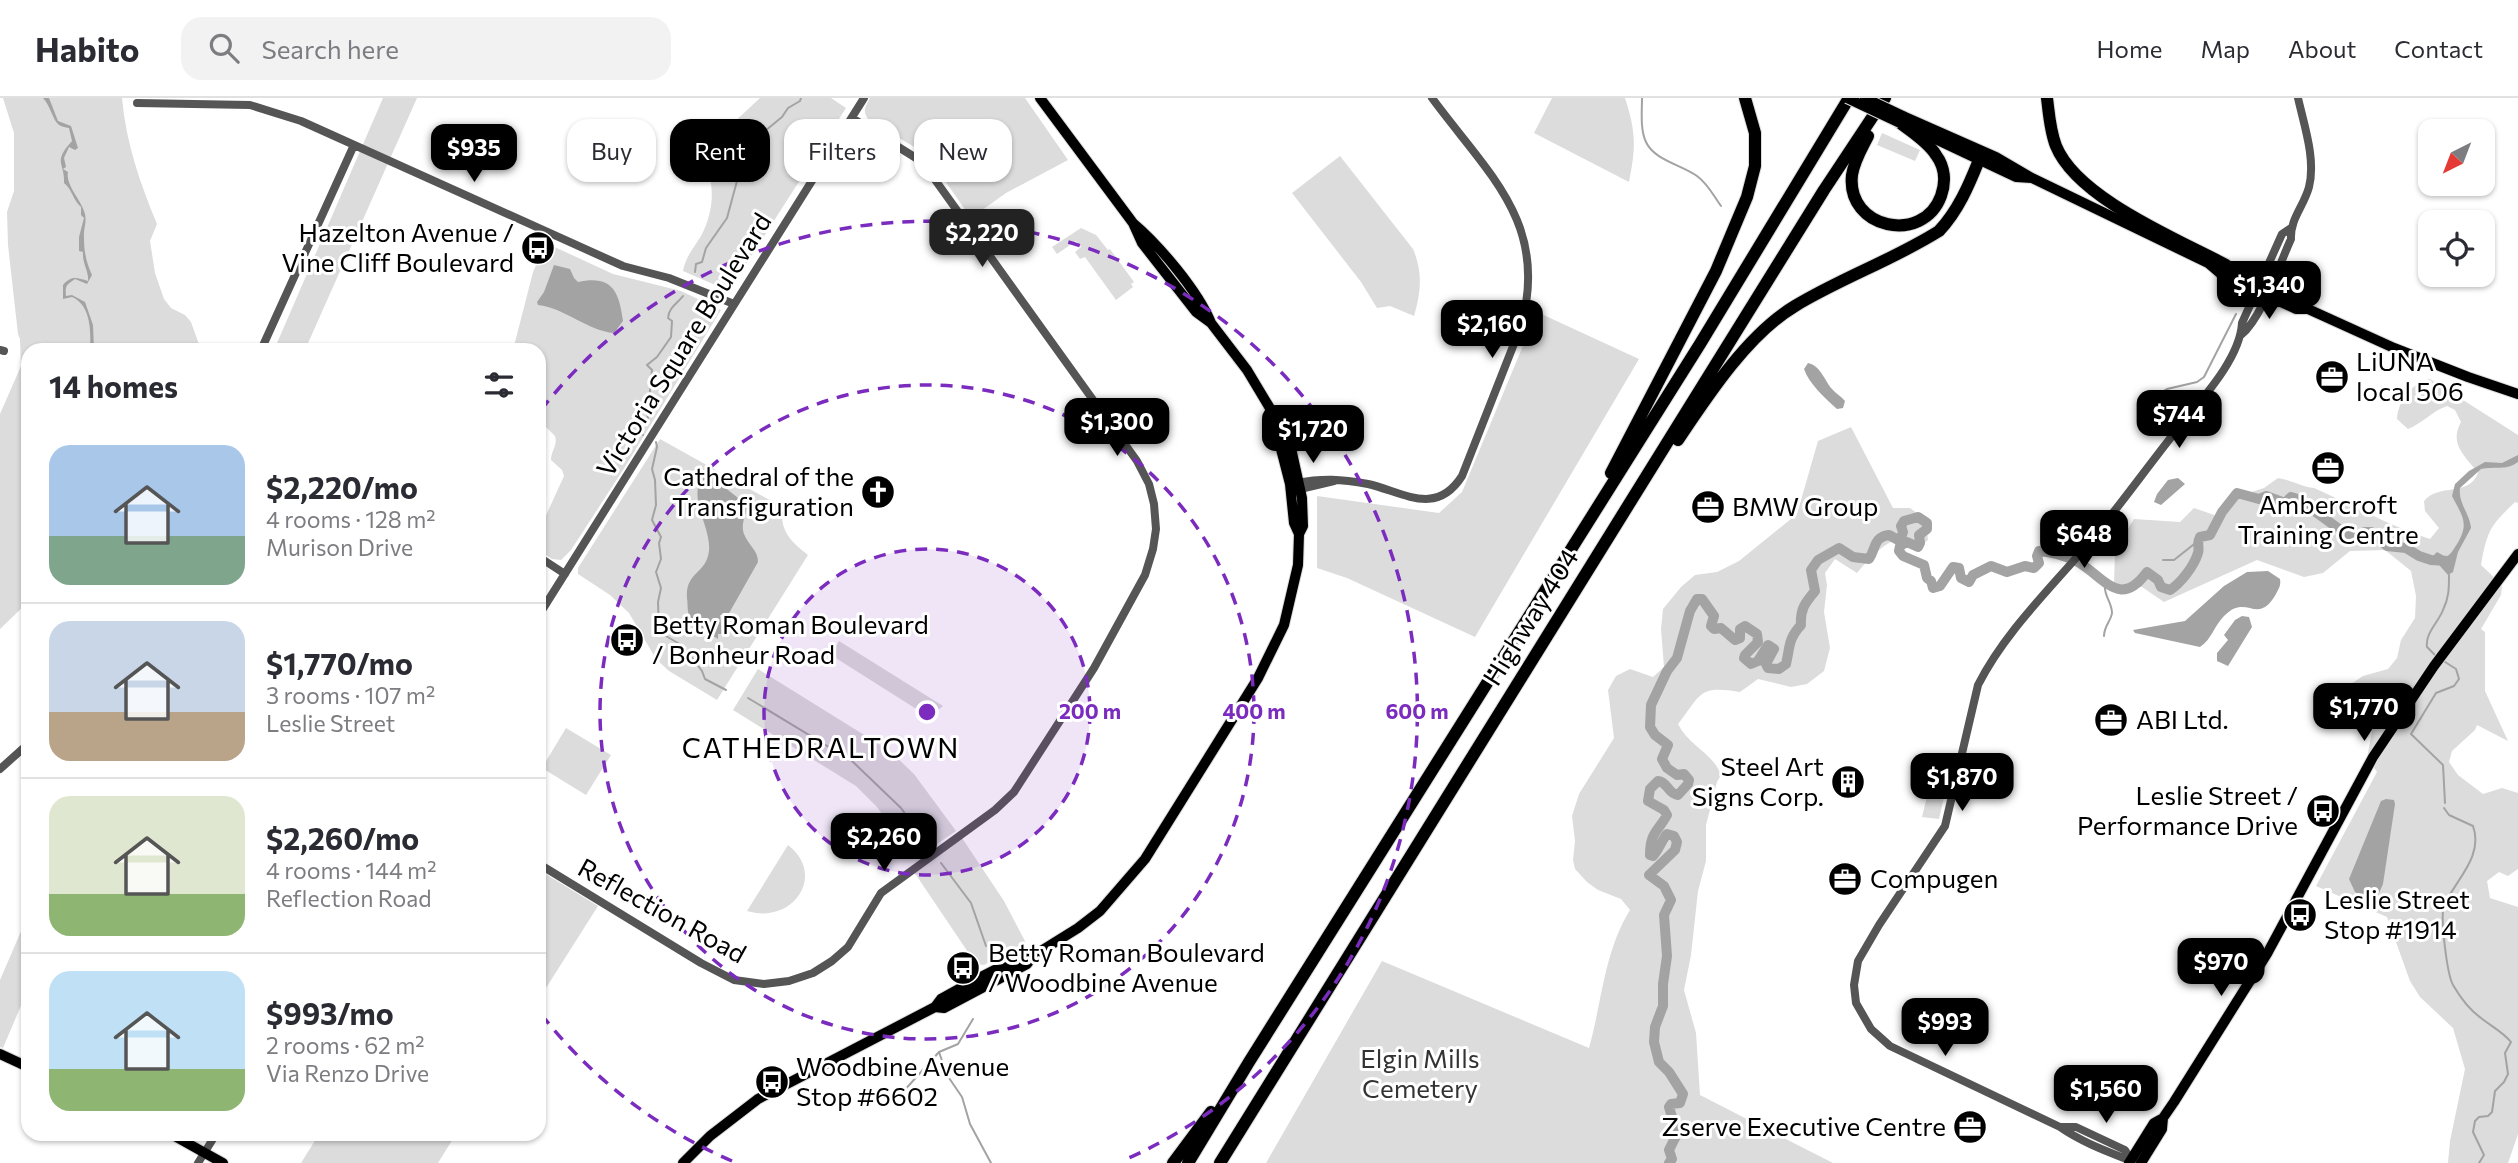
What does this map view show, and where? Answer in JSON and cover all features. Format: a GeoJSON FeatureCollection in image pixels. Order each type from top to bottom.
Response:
{"type":"FeatureCollection","features":[{"type":"Feature","properties":{"kind":"highway"},"geometry":{"type":"LineString","coordinates":[[1593,514],[1621,450],[1716,271],[1747,197],[1755,166],[1755,133],[1745,98]]}},
{"type":"Feature","properties":{"kind":"highway","name":"Highway 404"},"geometry":{"type":"LineString","coordinates":[[1188,1163],[1751,261],[1847,98]]}},
{"type":"Feature","properties":{"kind":"highway"},"geometry":{"type":"LineString","coordinates":[[1887,98],[1859,154],[1852,173],[1852,183],[1863,212],[1881,224],[1892,226],[1915,223],[1927,216],[1940,200],[1944,188],[1942,166],[1937,156],[1902,119]]}},
{"type":"Feature","properties":{"kind":"highway","name":"Highway 404"},"geometry":{"type":"LineString","coordinates":[[1220,1163],[1824,190],[1887,98]]}},
{"type":"Feature","properties":{"kind":"highway"},"geometry":{"type":"LineString","coordinates":[[2047,98],[2056,146],[2084,184],[2120,208],[2226,265]]}},
{"type":"Feature","properties":{"kind":"highway"},"geometry":{"type":"LineString","coordinates":[[1566,605],[1617,534],[1693,418],[1766,328],[1793,307],[1939,231],[1958,205],[1978,156]]}},
{"type":"Feature","properties":{"kind":"highway"},"geometry":{"type":"LineString","coordinates":[[1173,1163],[1249,1062]]}},
{"type":"Feature","properties":{"kind":"highway"},"geometry":{"type":"LineString","coordinates":[[1227,1163],[1245,1132],[1247,1120]]}},
{"type":"Feature","properties":{"kind":"main road"},"geometry":{"type":"LineString","coordinates":[[683,1163],[710,1136],[758,1099],[935,1007],[944,1008],[1027,964],[1033,956],[1100,911],[1145,859],[1252,688],[1279,637],[1291,600],[1298,565],[1299,534],[1294,523],[1295,486],[1281,449],[1284,442],[1261,391],[1211,323],[1196,312],[1142,243],[1133,223],[1040,98]]}},
{"type":"Feature","properties":{"kind":"main road"},"geometry":{"type":"LineString","coordinates":[[1847,98],[1902,119]]}},
{"type":"Feature","properties":{"kind":"main road"},"geometry":{"type":"LineString","coordinates":[[1865,98],[2016,177],[2032,178],[2208,263],[2221,274],[2300,301],[2308,309],[2393,347],[2514,394]]}},
{"type":"Feature","properties":{"kind":"main road"},"geometry":{"type":"LineString","coordinates":[[2208,263],[2226,265],[2263,288]]}},
{"type":"Feature","properties":{"kind":"main road"},"geometry":{"type":"LineString","coordinates":[[2135,1162],[2154,1123],[2163,1118],[2267,952],[2374,757],[2446,649],[2518,554]]}},
{"type":"Feature","properties":{"kind":"main road"},"geometry":{"type":"LineString","coordinates":[[0,1054],[21,1064]]}},
{"type":"Feature","properties":{"kind":"main road"},"geometry":{"type":"LineString","coordinates":[[184,1141],[223,1163]]}},
{"type":"Feature","properties":{"kind":"street","name":"Victoria Square Boulevard"},"geometry":{"type":"LineString","coordinates":[[546,604],[864,98]]}},
{"type":"Feature","properties":{"kind":"street"},"geometry":{"type":"LineString","coordinates":[[1295,486],[1326,485],[1334,481],[1374,486],[1416,499],[1432,498],[1448,491],[1462,475],[1523,318],[1528,294],[1528,269],[1525,243],[1517,218],[1502,189],[1432,98]]}},
{"type":"Feature","properties":{"kind":"street"},"geometry":{"type":"LineString","coordinates":[[2135,1162],[2125,1150],[2113,1144],[2076,1127],[2060,1127],[1890,1046],[1871,1029],[1856,1003],[1854,985],[1858,961],[1866,945],[1945,825],[1978,685],[2001,645],[2086,546],[2209,389],[2231,357],[2241,335],[2242,323],[2291,239],[2291,228],[2309,187],[2311,167],[2298,98]]}},
{"type":"Feature","properties":{"kind":"street"},"geometry":{"type":"LineString","coordinates":[[137,103],[250,105],[301,121],[623,266],[669,278],[734,304]]}},
{"type":"Feature","properties":{"kind":"street","name":"Reflection Road"},"geometry":{"type":"LineString","coordinates":[[546,868],[701,963],[734,980],[764,984],[789,981],[813,973],[848,947],[881,893],[995,810],[1018,787],[1094,668],[1150,562],[1156,529],[1154,504],[1149,484],[1137,461],[928,170],[915,158],[852,118]]}},
{"type":"Feature","properties":{"kind":"street"},"geometry":{"type":"LineString","coordinates":[[264,343],[354,145]]}},
{"type":"Feature","properties":{"kind":"street"},"geometry":{"type":"LineString","coordinates":[[546,562],[565,574]]}},
{"type":"Feature","properties":{"kind":"street"},"geometry":{"type":"LineString","coordinates":[[0,769],[21,750]]}},
{"type":"Feature","properties":{"kind":"street"},"geometry":{"type":"LineString","coordinates":[[198,1163],[211,1141]]}},
{"type":"Feature","properties":{"kind":"green space"},"geometry":{"type":"Polygon","coordinates":[[[3,98],[122,98],[135,162],[157,224],[150,241],[155,273],[164,299],[171,308],[185,315],[191,322],[198,343],[21,343],[21,366],[7,212],[14,191],[14,133],[3,98]]]}},
{"type":"Feature","properties":{"kind":"green space"},"geometry":{"type":"Polygon","coordinates":[[[383,98],[417,98],[308,343],[277,343],[383,98]]]}},
{"type":"Feature","properties":{"kind":"green space"},"geometry":{"type":"Polygon","coordinates":[[[760,98],[831,98],[846,108],[839,119],[784,119],[784,182],[799,182],[729,291],[683,271],[707,221],[712,198],[711,182],[770,182],[770,119],[737,119],[760,98]]]}},
{"type":"Feature","properties":{"kind":"green space"},"geometry":{"type":"Polygon","coordinates":[[[870,98],[1025,98],[1068,160],[1006,193],[971,218],[946,182],[1012,182],[1012,119],[914,119],[914,147],[900,138],[900,119],[868,119],[865,109],[870,98]]]}},
{"type":"Feature","properties":{"kind":"green space"},"geometry":{"type":"Polygon","coordinates":[[[1552,98],[1625,98],[1634,140],[1629,182],[1534,133],[1552,98]]]}},
{"type":"Feature","properties":{"kind":"green space"},"geometry":{"type":"Polygon","coordinates":[[[1882,133],[1920,150],[1915,161],[1877,145],[1882,133]]]}},
{"type":"Feature","properties":{"kind":"green space"},"geometry":{"type":"Polygon","coordinates":[[[1340,156],[1413,249],[1420,282],[1414,316],[1390,306],[1377,308],[1361,282],[1292,193],[1340,156]]]}},
{"type":"Feature","properties":{"kind":"green space"},"geometry":{"type":"Polygon","coordinates":[[[1081,228],[1096,235],[1108,250],[1110,249],[1134,282],[1131,284],[1133,287],[1116,300],[1085,257],[1080,259],[1075,252],[1081,247],[1076,241],[1057,254],[1052,247],[1081,228]]]}},
{"type":"Feature","properties":{"kind":"green space"},"geometry":{"type":"Polygon","coordinates":[[[546,243],[613,274],[681,291],[721,310],[623,470],[571,550],[561,560],[546,555],[546,515],[564,476],[562,470],[551,460],[556,442],[555,436],[546,427],[546,343],[515,343],[533,272],[546,243]]]}},
{"type":"Feature","properties":{"kind":"green space"},"geometry":{"type":"Polygon","coordinates":[[[1537,312],[1639,359],[1475,637],[1347,578],[1317,568],[1317,496],[1439,513],[1462,492],[1537,312]]]}},
{"type":"Feature","properties":{"kind":"green space"},"geometry":{"type":"Polygon","coordinates":[[[21,366],[21,609],[0,629],[0,414],[21,366]]]}},
{"type":"Feature","properties":{"kind":"green space"},"geometry":{"type":"Polygon","coordinates":[[[2430,379],[2518,435],[2518,503],[2515,502],[2507,510],[2491,530],[2481,565],[2502,585],[2501,595],[2481,629],[2485,632],[2485,691],[2508,741],[2477,725],[2452,751],[2449,762],[2458,775],[2483,794],[2502,788],[2518,793],[2518,869],[2508,876],[2499,872],[2487,881],[2490,898],[2518,907],[2518,1134],[2508,1163],[2448,1163],[2465,1069],[2453,1028],[2420,997],[2410,981],[2387,917],[2316,886],[2377,772],[2367,758],[2372,731],[2380,714],[2379,707],[2351,684],[2363,676],[2388,669],[2397,658],[2401,640],[2415,618],[2416,596],[2411,571],[2385,550],[2350,551],[2323,573],[2304,577],[2257,560],[2164,602],[2142,587],[2114,585],[2115,550],[2134,519],[2180,522],[2194,508],[2220,517],[2236,497],[2264,488],[2278,478],[2314,488],[2386,522],[2430,539],[2439,528],[2425,511],[2424,501],[2438,492],[2468,485],[2478,473],[2457,443],[2461,422],[2455,410],[2447,406],[2408,429],[2397,419],[2400,406],[2411,389],[2430,379]]]}},
{"type":"Feature","properties":{"kind":"green space","name":"Elgin Mills Cemetery"},"geometry":{"type":"Polygon","coordinates":[[[1851,427],[1893,508],[1910,508],[1925,519],[1928,540],[1919,547],[1904,540],[1891,542],[1878,551],[1857,573],[1835,559],[1825,573],[1827,585],[1824,612],[1830,648],[1824,671],[1807,684],[1791,687],[1758,679],[1740,692],[1709,691],[1697,698],[1678,724],[1688,738],[1713,761],[1721,775],[1706,825],[1706,861],[1698,891],[1684,990],[1696,1033],[1700,1095],[1833,1163],[1266,1163],[1382,961],[1589,1048],[1614,943],[1630,910],[1621,899],[1598,890],[1587,882],[1575,869],[1573,860],[1575,841],[1572,816],[1579,794],[1614,738],[1608,690],[1616,676],[1630,669],[1653,677],[1664,667],[1661,629],[1663,609],[1695,575],[1717,572],[1739,561],[1797,514],[1818,441],[1851,427]]]}},
{"type":"Feature","properties":{"kind":"green space"},"geometry":{"type":"Polygon","coordinates":[[[660,439],[782,507],[783,523],[788,535],[808,555],[717,700],[669,671],[656,659],[629,613],[610,595],[578,574],[578,568],[660,439]]]}},
{"type":"Feature","properties":{"kind":"green space"},"geometry":{"type":"Polygon","coordinates":[[[839,641],[943,706],[929,717],[831,655],[839,641]]]}},
{"type":"Feature","properties":{"kind":"green space"},"geometry":{"type":"Polygon","coordinates":[[[758,669],[890,751],[914,774],[956,831],[915,859],[877,807],[856,786],[733,710],[758,669]]]}},
{"type":"Feature","properties":{"kind":"green space"},"geometry":{"type":"Polygon","coordinates":[[[566,728],[611,755],[586,795],[546,770],[546,761],[566,728]]]}},
{"type":"Feature","properties":{"kind":"green space"},"geometry":{"type":"Polygon","coordinates":[[[1936,760],[1952,762],[1939,819],[1922,817],[1936,760]]]}},
{"type":"Feature","properties":{"kind":"green space"},"geometry":{"type":"Polygon","coordinates":[[[960,835],[1004,901],[1026,943],[984,965],[976,964],[912,869],[960,835]]]}},
{"type":"Feature","properties":{"kind":"green space"},"geometry":{"type":"Polygon","coordinates":[[[788,845],[799,857],[805,870],[804,883],[799,894],[790,904],[778,911],[747,911],[788,845]]]}},
{"type":"Feature","properties":{"kind":"green space"},"geometry":{"type":"Polygon","coordinates":[[[546,874],[598,906],[546,988],[546,874]]]}},
{"type":"Feature","properties":{"kind":"green space"},"geometry":{"type":"Polygon","coordinates":[[[21,931],[21,1006],[3,1048],[0,1047],[0,980],[21,931]]]}},
{"type":"Feature","properties":{"kind":"green space"},"geometry":{"type":"Polygon","coordinates":[[[315,1141],[452,1141],[438,1163],[301,1163],[315,1141]]]}},
{"type":"Feature","properties":{"kind":"shaded area"},"geometry":{"type":"Polygon","coordinates":[[[43,98],[49,98],[58,121],[71,126],[78,148],[75,150],[69,147],[64,158],[66,167],[63,169],[68,172],[73,192],[82,206],[85,215],[84,247],[92,275],[87,284],[75,279],[70,283],[66,296],[72,295],[85,302],[93,325],[94,343],[90,343],[90,327],[83,306],[72,297],[63,299],[63,285],[66,282],[75,278],[88,281],[83,252],[79,251],[84,218],[81,215],[81,207],[64,183],[61,158],[72,141],[69,128],[56,122],[43,98]]]}},
{"type":"Feature","properties":{"kind":"shaded area"},"geometry":{"type":"Polygon","coordinates":[[[554,265],[570,269],[578,282],[599,281],[612,288],[619,301],[623,321],[614,333],[595,328],[558,310],[538,305],[554,265]]]}},
{"type":"Feature","properties":{"kind":"shaded area"},"geometry":{"type":"Polygon","coordinates":[[[1808,363],[1819,370],[1832,389],[1845,401],[1843,408],[1837,409],[1813,385],[1804,369],[1808,363]]]}},
{"type":"Feature","properties":{"kind":"shaded area"},"geometry":{"type":"Polygon","coordinates":[[[2518,455],[2518,462],[2514,465],[2481,469],[2460,488],[2471,528],[2458,552],[2453,572],[2448,575],[2432,557],[2437,552],[2448,556],[2461,537],[2463,520],[2452,496],[2455,484],[2469,471],[2485,462],[2502,463],[2518,455]]]}},
{"type":"Feature","properties":{"kind":"shaded area"},"geometry":{"type":"Polygon","coordinates":[[[709,475],[747,505],[743,530],[758,562],[728,615],[720,615],[722,634],[718,634],[718,639],[694,623],[688,613],[687,599],[689,583],[704,565],[709,551],[697,495],[702,477],[709,475]]]}},
{"type":"Feature","properties":{"kind":"shaded area"},"geometry":{"type":"Polygon","coordinates":[[[2178,478],[2185,484],[2161,505],[2154,502],[2168,480],[2178,478]]]}},
{"type":"Feature","properties":{"kind":"shaded area"},"geometry":{"type":"Polygon","coordinates":[[[2268,571],[2280,579],[2278,590],[2269,603],[2263,608],[2239,607],[2232,610],[2224,616],[2200,647],[2135,633],[2133,630],[2185,621],[2224,586],[2247,572],[2268,571]]]}},
{"type":"Feature","properties":{"kind":"shaded area"},"geometry":{"type":"Polygon","coordinates":[[[2242,616],[2249,617],[2252,627],[2228,666],[2217,661],[2217,653],[2228,640],[2224,635],[2235,620],[2242,616]]]}},
{"type":"Feature","properties":{"kind":"shaded area"},"geometry":{"type":"Polygon","coordinates":[[[2394,800],[2395,804],[2383,884],[2376,900],[2370,901],[2355,892],[2349,879],[2381,801],[2394,800]]]}},
{"type":"Feature","properties":{"kind":"waterway"},"geometry":{"type":"LineString","coordinates":[[695,272],[696,264],[702,262],[706,248],[727,218],[737,181],[746,178],[754,158],[763,154],[765,131],[801,98]]}},
{"type":"Feature","properties":{"kind":"waterway"},"geometry":{"type":"LineString","coordinates":[[1642,98],[1643,132],[1650,148],[1662,158],[1701,179],[1721,206]]}},
{"type":"Feature","properties":{"kind":"waterway"},"geometry":{"type":"LineString","coordinates":[[643,435],[639,433],[648,418],[645,408],[649,401],[652,370],[647,365],[657,357],[671,337],[672,321],[668,318],[669,314],[683,296]]}},
{"type":"Feature","properties":{"kind":"waterway"},"geometry":{"type":"LineString","coordinates":[[2145,402],[2167,389],[2197,382],[2204,377],[2236,314]]}},
{"type":"Feature","properties":{"kind":"waterway"},"geometry":{"type":"LineString","coordinates":[[656,442],[652,469],[656,505],[652,520],[661,537],[661,559],[656,572],[661,588],[658,602],[659,632],[683,646],[705,679],[726,690]]}},
{"type":"Feature","properties":{"kind":"waterway"},"geometry":{"type":"LineString","coordinates":[[1669,1163],[1672,1159],[1669,1150],[1677,1134],[1669,1107],[1671,1104],[1680,1103],[1683,1094],[1659,1062],[1654,1042],[1655,1027],[1663,1006],[1667,956],[1664,915],[1671,900],[1664,886],[1649,875],[1675,850],[1677,842],[1674,836],[1667,834],[1655,854],[1650,855],[1653,837],[1667,815],[1664,810],[1648,801],[1650,789],[1658,781],[1678,795],[1689,780],[1684,774],[1677,775],[1667,768],[1662,759],[1668,745],[1655,735],[1650,727],[1651,705],[1667,671],[1677,658],[1690,611],[1697,599],[1702,599],[1714,616],[1711,626],[1714,629],[1721,628],[1735,640],[1740,638],[1740,629],[1745,626],[1757,634],[1758,642],[1744,658],[1751,664],[1758,661],[1768,645],[1774,649],[1766,664],[1768,668],[1779,669],[1786,664],[1792,639],[1801,625],[1804,606],[1815,591],[1811,570],[1818,560],[1839,548],[1853,557],[1869,559],[1880,538],[1889,535],[1900,541],[1904,521],[1918,517],[1927,523],[1927,529],[1919,535],[1918,547],[1907,542],[1900,546],[1899,551],[1903,556],[1924,565],[1933,588],[1940,586],[1953,567],[1959,568],[1961,578],[1969,582],[1973,575],[1991,566],[2007,572],[2025,566],[2034,568],[2039,563],[2039,551],[2054,553],[2078,562],[2112,587],[2129,588],[2147,572],[2158,580],[2161,587],[2170,590],[2183,579],[2193,563],[2198,553],[2200,537],[2210,535],[2222,512],[2237,493],[2259,499],[2266,496],[2285,503],[2291,497],[2298,499],[2350,537],[2357,538],[2365,532],[2371,532],[2387,546],[2406,548],[2431,560],[2448,561]]}},
{"type":"Feature","properties":{"kind":"waterway"},"geometry":{"type":"LineString","coordinates":[[2163,560],[2174,560],[2198,541]]}},
{"type":"Feature","properties":{"kind":"waterway"},"geometry":{"type":"LineString","coordinates":[[2435,655],[2427,647],[2427,642],[2446,601],[2449,575]]}},
{"type":"Feature","properties":{"kind":"waterway"},"geometry":{"type":"LineString","coordinates":[[2104,636],[2112,613],[2105,584]]}},
{"type":"Feature","properties":{"kind":"waterway"},"geometry":{"type":"LineString","coordinates":[[2442,660],[2456,669],[2459,679],[2454,686],[2436,693],[2411,734],[2443,765],[2445,803]]}},
{"type":"Feature","properties":{"kind":"waterway"},"geometry":{"type":"LineString","coordinates":[[748,698],[852,761],[901,808],[929,847]]}},
{"type":"Feature","properties":{"kind":"waterway"},"geometry":{"type":"LineString","coordinates":[[2444,808],[2449,815],[2473,826],[2475,837],[2472,858],[2444,906],[2446,958],[2451,979],[2470,1008],[2511,1042],[2505,1053],[2508,1074],[2495,1091],[2492,1112],[2475,1121],[2473,1132],[2484,1155],[2479,1163]]}},
{"type":"Feature","properties":{"kind":"waterway"},"geometry":{"type":"LineString","coordinates":[[941,863],[971,903],[986,946]]}},
{"type":"Feature","properties":{"kind":"waterway"},"geometry":{"type":"LineString","coordinates":[[893,1103],[939,1052],[958,1044],[973,1019]]}},
{"type":"Feature","properties":{"kind":"waterway"},"geometry":{"type":"LineString","coordinates":[[939,1052],[947,1075],[962,1097],[970,1124],[991,1163]]}},
{"type":"Feature","properties":{"kind":"place","name":"Hazelton Avenue / Vine Cliff Boulevard"},"geometry":{"type":"Point","coordinates":[538,248]}},
{"type":"Feature","properties":{"kind":"place","name":"LiUNA local 506"},"geometry":{"type":"Point","coordinates":[2332,377]}},
{"type":"Feature","properties":{"kind":"place","name":"Ambercroft Training Centre"},"geometry":{"type":"Point","coordinates":[2328,468]}},
{"type":"Feature","properties":{"kind":"place","name":"Cathedral of the Transfiguration"},"geometry":{"type":"Point","coordinates":[878,492]}},
{"type":"Feature","properties":{"kind":"place","name":"BMW Group"},"geometry":{"type":"Point","coordinates":[1708,507]}},
{"type":"Feature","properties":{"kind":"place","name":"Betty Roman Boulevard / Bonheur Road"},"geometry":{"type":"Point","coordinates":[627,640]}},
{"type":"Feature","properties":{"kind":"place","name":"ABI Ltd."},"geometry":{"type":"Point","coordinates":[2111,720]}},
{"type":"Feature","properties":{"kind":"place","name":"Steel Art Signs Corp."},"geometry":{"type":"Point","coordinates":[1848,782]}},
{"type":"Feature","properties":{"kind":"place","name":"Leslie Street / Performance Drive"},"geometry":{"type":"Point","coordinates":[2323,811]}},
{"type":"Feature","properties":{"kind":"place","name":"Compugen"},"geometry":{"type":"Point","coordinates":[1845,879]}},
{"type":"Feature","properties":{"kind":"place","name":"Leslie Street Stop #1914"},"geometry":{"type":"Point","coordinates":[2300,915]}},
{"type":"Feature","properties":{"kind":"place","name":"Betty Roman Boulevard / Woodbine Avenue"},"geometry":{"type":"Point","coordinates":[963,968]}},
{"type":"Feature","properties":{"kind":"place","name":"Woodbine Avenue Stop #6602"},"geometry":{"type":"Point","coordinates":[772,1082]}},
{"type":"Feature","properties":{"kind":"place","name":"Zserve Executive Centre"},"geometry":{"type":"Point","coordinates":[1970,1127]}},
{"type":"Feature","properties":{"kind":"district","name":"CATHEDRALTOWN"},"geometry":{"type":"Point","coordinates":[821,748]}}]}
